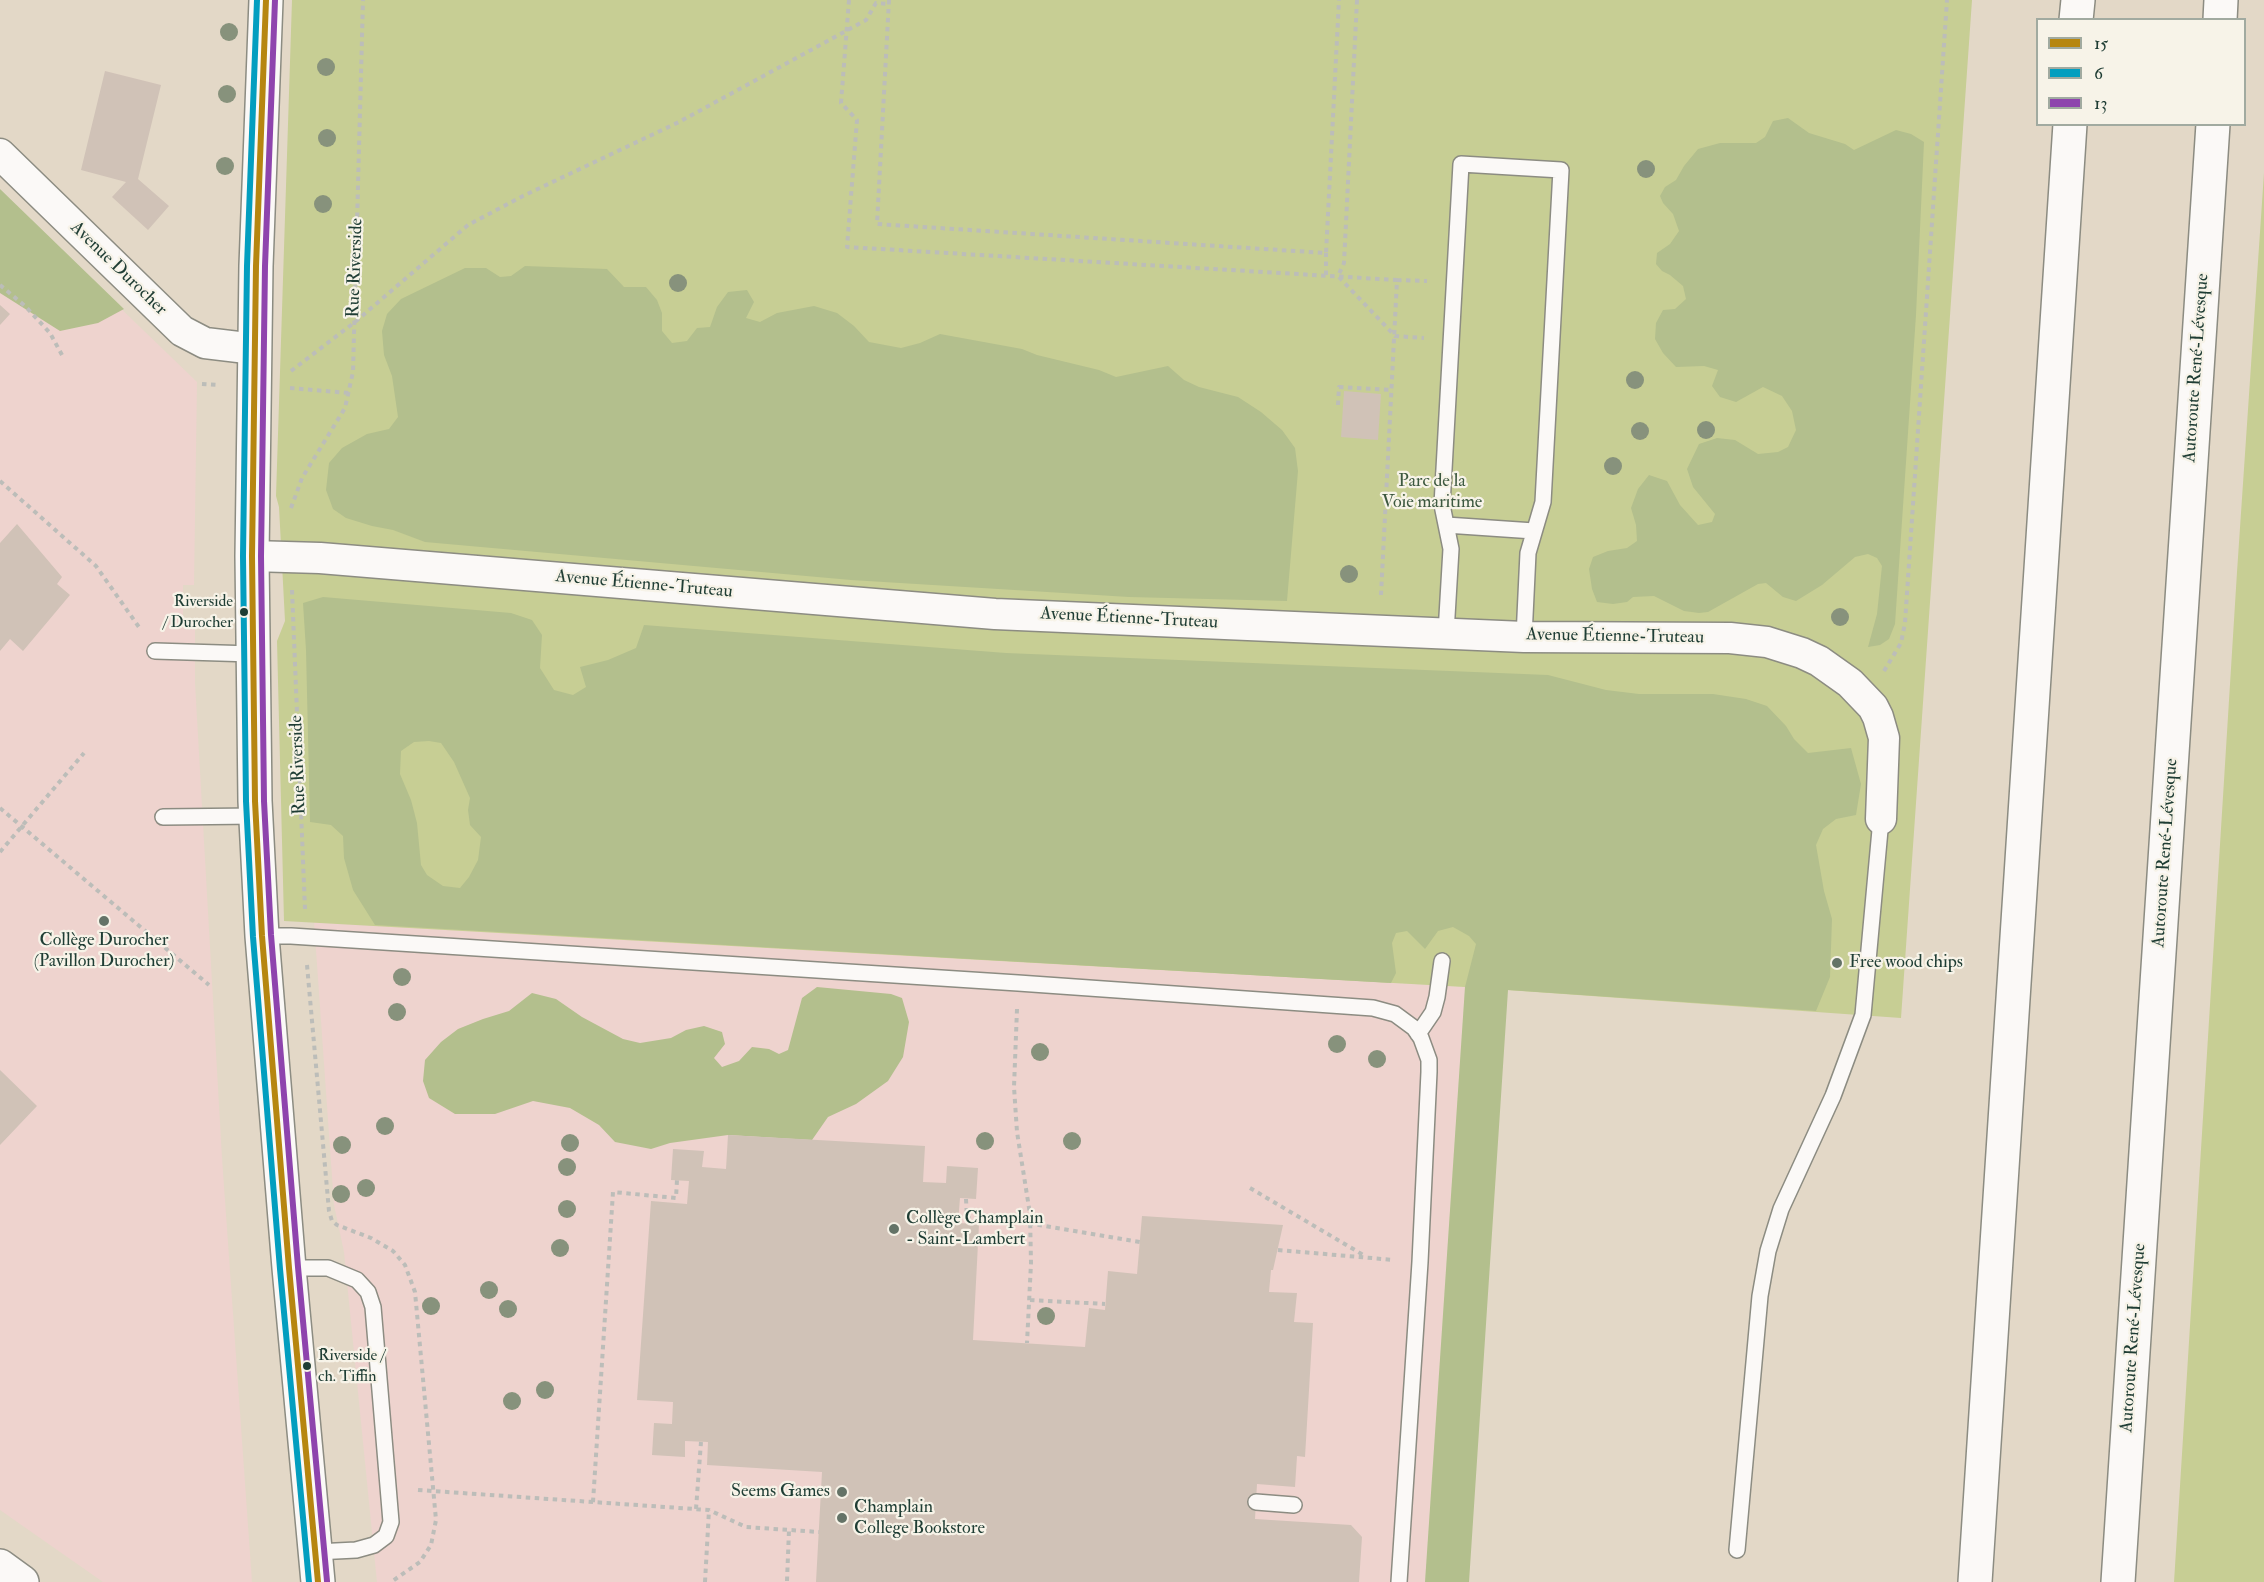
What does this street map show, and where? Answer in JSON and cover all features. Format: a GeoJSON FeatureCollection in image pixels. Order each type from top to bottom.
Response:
{"type":"FeatureCollection","features":[{"type":"Feature","properties":{"kind":"main road"},"geometry":{"type":"LineString","coordinates":[[266,0],[255,349],[252,556],[256,816],[262,936],[289,1268],[317,1567]]}},
{"type":"Feature","properties":{"kind":"main road"},"geometry":{"type":"LineString","coordinates":[[2076,18],[2078,0]]}},
{"type":"Feature","properties":{"kind":"main road"},"geometry":{"type":"LineString","coordinates":[[2220,18],[2221,0]]}},
{"type":"Feature","properties":{"kind":"main road"},"geometry":{"type":"LineString","coordinates":[[1975,1582],[2070,126]]}},
{"type":"Feature","properties":{"kind":"main road","name":"Autoroute René-Lévesque"},"geometry":{"type":"LineString","coordinates":[[2118,1582],[2213,126]]}},
{"type":"Feature","properties":{"kind":"main road"},"geometry":{"type":"LineString","coordinates":[[0,1566],[22,1582]]}},
{"type":"Feature","properties":{"kind":"street","name":"Avenue Durocher"},"geometry":{"type":"LineString","coordinates":[[0,154],[182,331],[204,343],[255,349]]}},
{"type":"Feature","properties":{"kind":"street","name":"Avenue Étienne-Truteau"},"geometry":{"type":"LineString","coordinates":[[252,556],[332,559],[995,614],[1524,637],[1749,639],[1785,647],[1819,662],[1850,683],[1873,707],[1878,717],[1884,747],[1881,819]]}},
{"type":"Feature","properties":{"kind":"lane"},"geometry":{"type":"LineString","coordinates":[[1446,633],[1451,549],[1442,505],[1461,164],[1561,170],[1543,502],[1528,553],[1524,637]]}},
{"type":"Feature","properties":{"kind":"lane"},"geometry":{"type":"LineString","coordinates":[[1446,525],[1534,531]]}},
{"type":"Feature","properties":{"kind":"lane"},"geometry":{"type":"LineString","coordinates":[[155,651],[252,654]]}},
{"type":"Feature","properties":{"kind":"lane"},"geometry":{"type":"LineString","coordinates":[[163,817],[256,816]]}},
{"type":"Feature","properties":{"kind":"lane"},"geometry":{"type":"LineString","coordinates":[[1737,1550],[1760,1296],[1768,1251],[1780,1209],[1833,1096],[1863,1015],[1881,819]]}},
{"type":"Feature","properties":{"kind":"lane"},"geometry":{"type":"LineString","coordinates":[[262,936],[291,936],[1372,1008],[1395,1014],[1410,1024],[1418,1034],[1426,1048],[1429,1071],[1420,1262],[1399,1582]]}},
{"type":"Feature","properties":{"kind":"lane"},"geometry":{"type":"LineString","coordinates":[[1418,1034],[1433,1012],[1442,961]]}},
{"type":"Feature","properties":{"kind":"lane"},"geometry":{"type":"LineString","coordinates":[[289,1268],[328,1268],[357,1280],[368,1292],[373,1306],[391,1522],[386,1536],[374,1545],[356,1550],[317,1567]]}},
{"type":"Feature","properties":{"kind":"lane"},"geometry":{"type":"LineString","coordinates":[[1256,1502],[1294,1505]]}},
{"type":"Feature","properties":{"kind":"path","name":"Rue Riverside"},"geometry":{"type":"LineString","coordinates":[[290,514],[302,478],[345,408],[353,372],[363,0]]}},
{"type":"Feature","properties":{"kind":"path"},"geometry":{"type":"LineString","coordinates":[[849,0],[841,103],[857,120],[848,247],[1397,280],[1381,597]]}},
{"type":"Feature","properties":{"kind":"path"},"geometry":{"type":"LineString","coordinates":[[1326,275],[1340,0]]}},
{"type":"Feature","properties":{"kind":"path"},"geometry":{"type":"LineString","coordinates":[[1338,276],[1344,262],[1357,0]]}},
{"type":"Feature","properties":{"kind":"path"},"geometry":{"type":"LineString","coordinates":[[1897,650],[1901,643],[1905,623],[1947,0]]}},
{"type":"Feature","properties":{"kind":"path"},"geometry":{"type":"LineString","coordinates":[[286,375],[355,322],[468,225],[523,196],[679,122],[847,31],[866,20],[876,3],[889,2],[877,224],[1326,253]]}},
{"type":"Feature","properties":{"kind":"path"},"geometry":{"type":"LineString","coordinates":[[1338,276],[1395,336]]}},
{"type":"Feature","properties":{"kind":"path"},"geometry":{"type":"LineString","coordinates":[[0,285],[25,306],[50,333],[62,355]]}},
{"type":"Feature","properties":{"kind":"path"},"geometry":{"type":"LineString","coordinates":[[286,381],[286,387],[349,393]]}},
{"type":"Feature","properties":{"kind":"path"},"geometry":{"type":"LineString","coordinates":[[1338,405],[1339,387],[1393,390]]}},
{"type":"Feature","properties":{"kind":"path"},"geometry":{"type":"LineString","coordinates":[[0,481],[96,566],[155,651]]}},
{"type":"Feature","properties":{"kind":"path","name":"Rue Riverside"},"geometry":{"type":"LineString","coordinates":[[293,610],[305,919]]}},
{"type":"Feature","properties":{"kind":"path"},"geometry":{"type":"LineString","coordinates":[[0,852],[84,753]]}},
{"type":"Feature","properties":{"kind":"path"},"geometry":{"type":"LineString","coordinates":[[0,808],[209,985]]}},
{"type":"Feature","properties":{"kind":"path"},"geometry":{"type":"LineString","coordinates":[[308,964],[328,1211]]}},
{"type":"Feature","properties":{"kind":"path"},"geometry":{"type":"LineString","coordinates":[[1017,1005],[1014,1087],[1030,1225],[1030,1300],[1027,1343]]}},
{"type":"Feature","properties":{"kind":"path"},"geometry":{"type":"LineString","coordinates":[[593,1502],[613,1192],[676,1198],[677,1180]]}},
{"type":"Feature","properties":{"kind":"path"},"geometry":{"type":"LineString","coordinates":[[1250,1188],[1369,1258]]}},
{"type":"Feature","properties":{"kind":"path"},"geometry":{"type":"LineString","coordinates":[[966,1199],[967,1218],[1015,1221],[1140,1242]]}},
{"type":"Feature","properties":{"kind":"path"},"geometry":{"type":"LineString","coordinates":[[1278,1250],[1400,1261]]}},
{"type":"Feature","properties":{"kind":"path"},"geometry":{"type":"LineString","coordinates":[[1030,1300],[1105,1304]]}},
{"type":"Feature","properties":{"kind":"path"},"geometry":{"type":"LineString","coordinates":[[696,1509],[701,1442]]}},
{"type":"Feature","properties":{"kind":"path"},"geometry":{"type":"LineString","coordinates":[[391,1582],[420,1562],[430,1545],[436,1520],[431,1465]]}},
{"type":"Feature","properties":{"kind":"path"},"geometry":{"type":"LineString","coordinates":[[418,1490],[709,1510],[746,1527],[819,1532]]}},
{"type":"Feature","properties":{"kind":"path"},"geometry":{"type":"LineString","coordinates":[[705,1582],[709,1510]]}},
{"type":"Feature","properties":{"kind":"path"},"geometry":{"type":"LineString","coordinates":[[787,1581],[789,1530]]}},
{"type":"Feature","properties":{"kind":"shaded area","name":"Collège Durocher (Pavillon Durocher)"},"geometry":{"type":"Polygon","coordinates":[[[0,192],[197,382],[194,585],[183,585],[183,628],[195,627],[195,683],[222,1158],[252,1582],[103,1582],[0,1510],[0,192]]]}},
{"type":"Feature","properties":{"kind":"shaded area","name":"Collège Champlain - Saint-Lambert"},"geometry":{"type":"Polygon","coordinates":[[[314,922],[1465,987],[1425,1582],[377,1582],[344,1252],[334,1205],[314,922]]]}},
{"type":"Feature","properties":{"kind":"green space","name":"Parc de la Voie maritime"},"geometry":{"type":"Polygon","coordinates":[[[292,0],[1972,0],[1901,1018],[1465,987],[284,921],[277,641],[285,621],[279,507],[276,496],[292,0]]]}},
{"type":"Feature","properties":{"kind":"green space"},"geometry":{"type":"Polygon","coordinates":[[[1788,118],[1809,133],[1845,144],[1854,150],[1896,130],[1911,134],[1924,142],[1916,315],[1895,624],[1889,639],[1880,645],[1868,647],[1877,614],[1882,566],[1877,558],[1868,554],[1855,557],[1822,585],[1796,601],[1783,597],[1766,583],[1758,584],[1708,612],[1699,613],[1684,611],[1654,596],[1633,597],[1627,602],[1613,604],[1597,602],[1592,589],[1589,569],[1593,557],[1608,551],[1627,548],[1637,541],[1636,525],[1631,508],[1638,489],[1649,475],[1667,481],[1680,505],[1698,525],[1712,522],[1715,514],[1693,487],[1687,469],[1699,444],[1717,438],[1735,440],[1758,454],[1778,452],[1788,447],[1796,430],[1792,411],[1782,396],[1763,387],[1736,402],[1720,397],[1712,386],[1718,370],[1704,366],[1676,367],[1663,353],[1655,339],[1656,323],[1663,310],[1675,309],[1686,299],[1683,286],[1656,264],[1657,253],[1670,244],[1679,231],[1673,214],[1660,196],[1665,187],[1676,180],[1698,149],[1720,143],[1756,143],[1765,137],[1773,121],[1788,118]]]}},
{"type":"Feature","properties":{"kind":"green space"},"geometry":{"type":"Polygon","coordinates":[[[2264,173],[2264,1582],[2174,1582],[2237,572],[2264,173]]]}},
{"type":"Feature","properties":{"kind":"green space"},"geometry":{"type":"Polygon","coordinates":[[[0,189],[124,309],[98,323],[60,331],[0,293],[0,189]]]}},
{"type":"Feature","properties":{"kind":"green space"},"geometry":{"type":"Polygon","coordinates":[[[525,266],[607,269],[624,287],[646,287],[657,300],[662,313],[662,331],[672,343],[687,341],[697,328],[710,327],[717,307],[728,292],[747,290],[754,302],[746,318],[760,322],[777,313],[814,306],[837,313],[869,342],[901,348],[940,334],[1022,349],[1037,355],[1099,370],[1116,377],[1168,366],[1184,380],[1199,387],[1238,397],[1261,412],[1282,430],[1295,448],[1298,471],[1287,601],[1129,597],[851,580],[425,542],[393,530],[346,518],[333,509],[326,490],[329,463],[342,448],[367,434],[389,429],[398,417],[392,376],[384,355],[382,331],[387,314],[401,299],[465,268],[486,268],[500,277],[511,276],[525,266]]]}},
{"type":"Feature","properties":{"kind":"green space"},"geometry":{"type":"Polygon","coordinates":[[[323,597],[511,613],[532,620],[542,635],[540,668],[554,690],[573,695],[586,687],[580,667],[608,660],[636,648],[644,625],[1006,653],[1548,675],[1606,690],[1639,694],[1713,694],[1746,699],[1767,706],[1808,753],[1851,748],[1861,784],[1856,815],[1836,819],[1823,829],[1816,845],[1824,891],[1832,919],[1830,977],[1816,1011],[1508,990],[1469,1582],[1425,1582],[1465,987],[1476,944],[1469,936],[1453,927],[1438,931],[1425,949],[1407,931],[1396,933],[1392,943],[1396,973],[1391,983],[375,925],[353,890],[344,858],[343,836],[331,825],[310,822],[303,603],[323,597]],[[414,742],[401,751],[400,774],[411,800],[417,823],[421,865],[427,875],[443,886],[460,888],[478,860],[481,837],[470,825],[468,810],[470,798],[454,762],[441,743],[414,742]]]}},
{"type":"Feature","properties":{"kind":"green space"},"geometry":{"type":"Polygon","coordinates":[[[817,987],[891,994],[902,998],[909,1022],[903,1057],[888,1081],[856,1104],[828,1117],[812,1140],[728,1135],[670,1143],[651,1149],[615,1142],[599,1125],[570,1108],[533,1101],[495,1114],[455,1114],[429,1098],[423,1081],[425,1060],[441,1042],[458,1029],[509,1011],[532,993],[556,999],[582,1017],[623,1039],[640,1043],[671,1038],[686,1030],[704,1026],[722,1032],[725,1044],[714,1058],[722,1067],[739,1061],[752,1047],[769,1049],[779,1054],[788,1050],[802,998],[817,987]]]}},
{"type":"Feature","properties":{"kind":"building"},"geometry":{"type":"Polygon","coordinates":[[[105,71],[161,85],[138,179],[169,206],[148,230],[112,197],[126,182],[81,170],[105,71]]]}},
{"type":"Feature","properties":{"kind":"building"},"geometry":{"type":"Polygon","coordinates":[[[0,305],[10,314],[0,325],[0,305]]]}},
{"type":"Feature","properties":{"kind":"building"},"geometry":{"type":"Polygon","coordinates":[[[1344,391],[1381,394],[1378,440],[1341,437],[1344,391]]]}},
{"type":"Feature","properties":{"kind":"building"},"geometry":{"type":"Polygon","coordinates":[[[17,524],[62,577],[57,584],[70,595],[23,651],[10,639],[0,651],[0,543],[17,524]]]}},
{"type":"Feature","properties":{"kind":"building"},"geometry":{"type":"Polygon","coordinates":[[[0,1070],[37,1106],[0,1145],[0,1070]]]}},
{"type":"Feature","properties":{"kind":"building"},"geometry":{"type":"Polygon","coordinates":[[[728,1135],[925,1146],[923,1182],[946,1183],[947,1166],[978,1168],[976,1199],[960,1198],[958,1223],[979,1224],[973,1340],[1085,1347],[1089,1308],[1105,1310],[1108,1271],[1137,1274],[1142,1216],[1283,1225],[1273,1270],[1271,1270],[1269,1292],[1297,1293],[1294,1322],[1313,1323],[1305,1457],[1297,1456],[1295,1487],[1257,1484],[1255,1519],[1351,1525],[1362,1537],[1359,1582],[816,1582],[822,1472],[707,1465],[708,1442],[685,1441],[685,1457],[652,1455],[654,1423],[672,1424],[673,1402],[637,1400],[651,1201],[687,1204],[689,1181],[671,1180],[673,1149],[704,1151],[702,1167],[726,1169],[728,1135]]]}},
{"type":"Feature","properties":{"kind":"transit line","name":"6"},"geometry":{"type":"LineString","coordinates":[[257,0],[247,266],[243,556],[246,801],[253,937],[280,1269],[309,1582]]}},
{"type":"Feature","properties":{"kind":"transit line","name":"15"},"geometry":{"type":"LineString","coordinates":[[266,0],[256,266],[252,556],[255,801],[262,936],[318,1582]]}},
{"type":"Feature","properties":{"kind":"transit line","name":"13"},"geometry":{"type":"LineString","coordinates":[[275,0],[265,266],[261,556],[264,801],[271,935],[327,1581]]}},
{"type":"Feature","properties":{"kind":"place","name":"Riverside / Durocher"},"geometry":{"type":"Point","coordinates":[244,612]}},
{"type":"Feature","properties":{"kind":"place","name":"Collège Durocher (Pavillon Durocher)"},"geometry":{"type":"Point","coordinates":[104,921]}},
{"type":"Feature","properties":{"kind":"place","name":"Free wood chips"},"geometry":{"type":"Point","coordinates":[1837,963]}},
{"type":"Feature","properties":{"kind":"place","name":"Collège Champlain - Saint-Lambert"},"geometry":{"type":"Point","coordinates":[894,1229]}},
{"type":"Feature","properties":{"kind":"place","name":"Riverside / ch. Tiffin"},"geometry":{"type":"Point","coordinates":[307,1366]}},
{"type":"Feature","properties":{"kind":"place","name":"Seems Games"},"geometry":{"type":"Point","coordinates":[842,1492]}},
{"type":"Feature","properties":{"kind":"place","name":"Champlain College Bookstore"},"geometry":{"type":"Point","coordinates":[842,1518]}}]}
